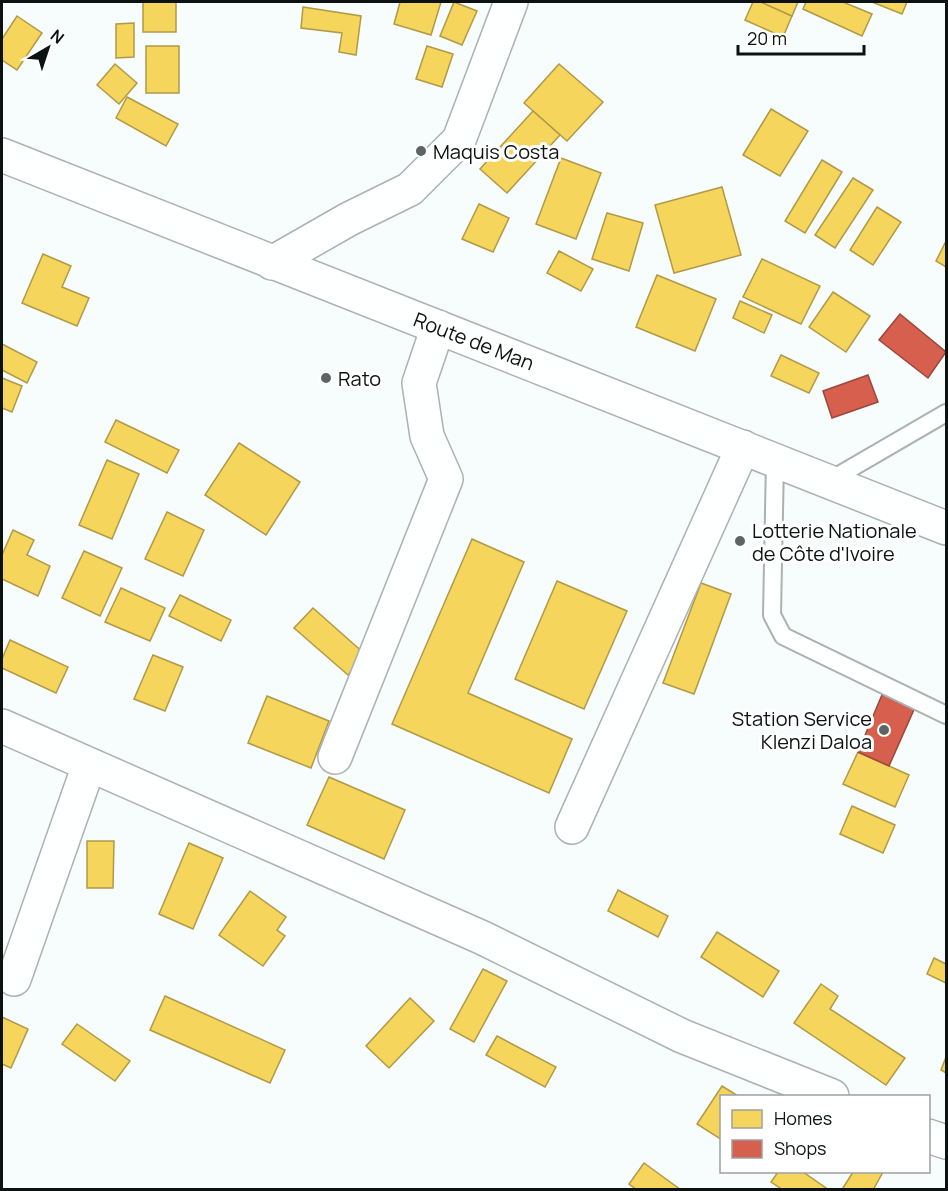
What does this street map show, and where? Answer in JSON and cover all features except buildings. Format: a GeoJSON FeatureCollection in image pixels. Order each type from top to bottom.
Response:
{"type":"FeatureCollection","features":[{"type":"Feature","properties":{"kind":"main road"},"geometry":{"type":"LineString","coordinates":[[272,263],[350,219],[410,189],[459,140],[511,2]]}},
{"type":"Feature","properties":{"kind":"main road","name":"Route de Man"},"geometry":{"type":"LineString","coordinates":[[2,155],[946,528]]}},
{"type":"Feature","properties":{"kind":"main road"},"geometry":{"type":"LineString","coordinates":[[335,757],[446,479],[427,436],[419,383],[438,327]]}},
{"type":"Feature","properties":{"kind":"main road"},"geometry":{"type":"LineString","coordinates":[[572,828],[742,447]]}},
{"type":"Feature","properties":{"kind":"main road"},"geometry":{"type":"LineString","coordinates":[[2,726],[483,938],[682,1035],[830,1095]]}},
{"type":"Feature","properties":{"kind":"main road"},"geometry":{"type":"LineString","coordinates":[[14,979],[89,765]]}},
{"type":"Feature","properties":{"kind":"main road"},"geometry":{"type":"LineString","coordinates":[[930,1137],[946,1142]]}},
{"type":"Feature","properties":{"kind":"lane"},"geometry":{"type":"LineString","coordinates":[[829,481],[946,413]]}},
{"type":"Feature","properties":{"kind":"lane"},"geometry":{"type":"LineString","coordinates":[[775,460],[772,615],[783,636],[946,715]]}},
{"type":"Feature","properties":{"kind":"place","name":"Maquis Costa"},"geometry":{"type":"Point","coordinates":[421,151]}},
{"type":"Feature","properties":{"kind":"place","name":"Rato"},"geometry":{"type":"Point","coordinates":[326,378]}},
{"type":"Feature","properties":{"kind":"place","name":"Lotterie Nationale de Côte d'Ivoire"},"geometry":{"type":"Point","coordinates":[740,541]}},
{"type":"Feature","properties":{"kind":"place","name":"Station Service Klenzi Daloa"},"geometry":{"type":"Point","coordinates":[884,730]}}]}
